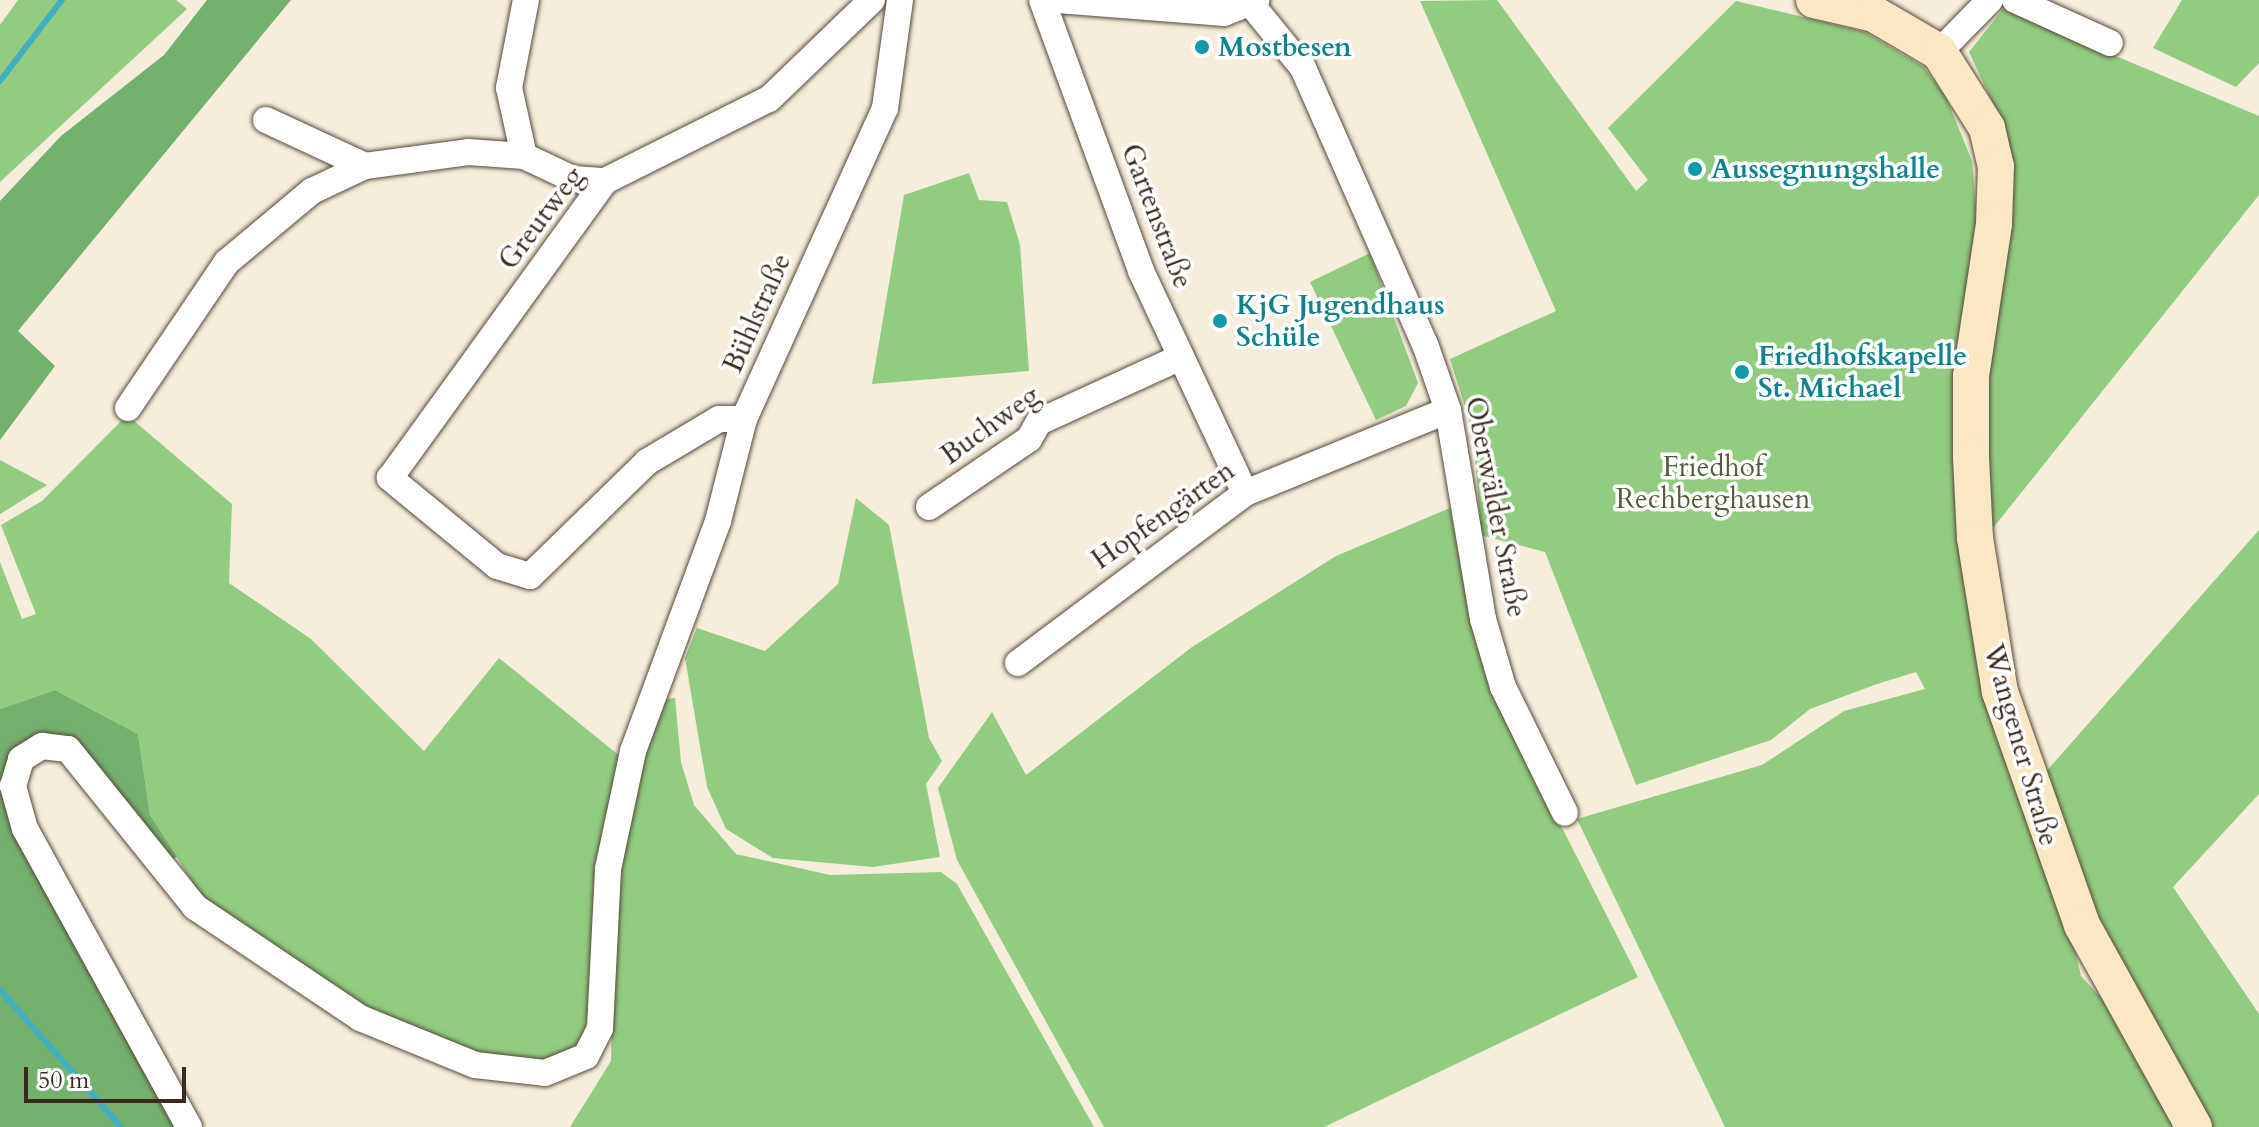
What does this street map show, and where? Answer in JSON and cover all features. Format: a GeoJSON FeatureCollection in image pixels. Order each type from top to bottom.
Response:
{"type":"FeatureCollection","features":[{"type":"Feature","properties":{"kind":"street"},"geometry":{"type":"LineString","coordinates":[[524,156],[509,88],[526,0]]}},
{"type":"Feature","properties":{"kind":"street","name":"Greutweg"},"geometry":{"type":"LineString","coordinates":[[744,419],[719,419],[647,462],[530,576],[497,566],[390,478],[605,181],[769,99],[872,0]]}},
{"type":"Feature","properties":{"kind":"street","name":"Bühlstraße"},"geometry":{"type":"LineString","coordinates":[[189,1127],[25,829],[13,786],[21,759],[42,746],[68,749],[195,907],[360,1018],[475,1065],[545,1073],[586,1056],[600,1028],[617,807],[673,655],[744,419],[885,108],[900,0]]}},
{"type":"Feature","properties":{"kind":"street","name":"Gartenstraße"},"geometry":{"type":"LineString","coordinates":[[1042,0],[1179,358],[1245,493]]}},
{"type":"Feature","properties":{"kind":"street"},"geometry":{"type":"LineString","coordinates":[[1058,0],[1224,13],[1254,2]]}},
{"type":"Feature","properties":{"kind":"street","name":"Wangener Straße"},"geometry":{"type":"LineString","coordinates":[[1814,0],[1874,14],[1939,52],[1977,106],[1996,166],[1971,376],[1971,457],[1983,601],[2000,692],[2040,823],[2082,925],[2194,1127]]}},
{"type":"Feature","properties":{"kind":"street"},"geometry":{"type":"LineString","coordinates":[[1939,52],[1990,0]]}},
{"type":"Feature","properties":{"kind":"street"},"geometry":{"type":"LineString","coordinates":[[2015,0],[2110,43]]}},
{"type":"Feature","properties":{"kind":"street","name":"Oberwälder Straße"},"geometry":{"type":"LineString","coordinates":[[1254,2],[1303,68],[1448,410],[1483,619],[1503,687],[1565,813]]}},
{"type":"Feature","properties":{"kind":"street"},"geometry":{"type":"LineString","coordinates":[[266,120],[365,166]]}},
{"type":"Feature","properties":{"kind":"street"},"geometry":{"type":"LineString","coordinates":[[128,408],[227,262],[312,191],[365,166],[468,152],[524,156],[573,179],[605,181]]}},
{"type":"Feature","properties":{"kind":"street","name":"Buchweg"},"geometry":{"type":"LineString","coordinates":[[929,507],[1029,439],[1039,422],[1179,358]]}},
{"type":"Feature","properties":{"kind":"street","name":"Hopfengärten"},"geometry":{"type":"LineString","coordinates":[[1018,663],[1245,493],[1448,410]]}},
{"type":"Feature","properties":{"kind":"green space"},"geometry":{"type":"Polygon","coordinates":[[[18,0],[176,0],[187,9],[0,182],[0,25],[18,0]]]}},
{"type":"Feature","properties":{"kind":"green space"},"geometry":{"type":"Polygon","coordinates":[[[207,0],[291,0],[18,331],[55,366],[0,440],[0,201],[61,136],[164,55],[207,0]]]}},
{"type":"Feature","properties":{"kind":"green space","name":"Friedhof Rechberghausen"},"geometry":{"type":"Polygon","coordinates":[[[1497,0],[1636,191],[1648,180],[1608,128],[1736,1],[1865,32],[1924,67],[1946,97],[1972,161],[1977,218],[1958,445],[2081,976],[2119,1017],[2183,1127],[1725,1127],[1577,819],[1762,765],[1844,711],[1925,689],[1916,672],[1877,684],[1810,709],[1771,740],[1636,785],[1545,552],[1481,535],[1473,432],[1450,359],[1556,311],[1420,1],[1497,0]]]}},
{"type":"Feature","properties":{"kind":"green space"},"geometry":{"type":"Polygon","coordinates":[[[2182,0],[2259,0],[2259,63],[2236,87],[2153,48],[2182,0]]]}},
{"type":"Feature","properties":{"kind":"green space"},"geometry":{"type":"Polygon","coordinates":[[[2003,9],[2259,116],[2259,195],[1985,538],[1981,441],[2004,127],[1969,52],[2003,9]]]}},
{"type":"Feature","properties":{"kind":"green space"},"geometry":{"type":"Polygon","coordinates":[[[969,173],[979,200],[1007,202],[1020,245],[1029,371],[872,384],[904,195],[969,173]]]}},
{"type":"Feature","properties":{"kind":"green space"},"geometry":{"type":"Polygon","coordinates":[[[1370,253],[1418,383],[1406,406],[1376,420],[1310,282],[1370,253]]]}},
{"type":"Feature","properties":{"kind":"green space"},"geometry":{"type":"Polygon","coordinates":[[[127,415],[232,504],[229,583],[311,639],[424,751],[499,658],[621,757],[596,901],[593,997],[582,1040],[568,1054],[550,1063],[473,1057],[357,1006],[203,899],[150,815],[138,734],[55,690],[0,709],[0,562],[22,619],[36,614],[1,525],[42,501],[127,415]]]}},
{"type":"Feature","properties":{"kind":"green space"},"geometry":{"type":"Polygon","coordinates":[[[0,460],[47,485],[0,514],[0,460]]]}},
{"type":"Feature","properties":{"kind":"green space"},"geometry":{"type":"Polygon","coordinates":[[[856,498],[889,525],[929,738],[942,761],[926,784],[940,857],[873,867],[773,858],[726,829],[707,787],[685,658],[697,628],[765,651],[838,584],[856,498]]]}},
{"type":"Feature","properties":{"kind":"green space"},"geometry":{"type":"Polygon","coordinates":[[[1450,508],[1464,582],[1554,812],[1638,977],[1324,1127],[1104,1127],[957,860],[938,788],[992,712],[1026,775],[1192,647],[1336,556],[1450,508]]]}},
{"type":"Feature","properties":{"kind":"green space"},"geometry":{"type":"Polygon","coordinates":[[[2259,530],[2259,794],[2173,887],[2259,1014],[2259,1127],[2206,1127],[2141,1014],[2036,783],[2259,530]]]}},
{"type":"Feature","properties":{"kind":"green space"},"geometry":{"type":"Polygon","coordinates":[[[55,690],[138,734],[150,815],[177,857],[164,862],[57,741],[9,786],[180,1127],[0,1127],[0,709],[55,690]]]}},
{"type":"Feature","properties":{"kind":"green space"},"geometry":{"type":"Polygon","coordinates":[[[675,698],[681,762],[694,805],[736,854],[830,875],[941,872],[957,884],[1094,1127],[570,1127],[611,1061],[614,869],[624,805],[666,699],[675,698]]]}},
{"type":"Feature","properties":{"kind":"waterway"},"geometry":{"type":"LineString","coordinates":[[0,81],[62,0]]}},
{"type":"Feature","properties":{"kind":"waterway"},"geometry":{"type":"LineString","coordinates":[[0,990],[121,1127]]}},
{"type":"Feature","properties":{"kind":"place","name":"Mostbesen"},"geometry":{"type":"Point","coordinates":[1202,47]}},
{"type":"Feature","properties":{"kind":"place","name":"Aussegnungshalle"},"geometry":{"type":"Point","coordinates":[1695,169]}},
{"type":"Feature","properties":{"kind":"place","name":"KjG Jugendhaus Schüle"},"geometry":{"type":"Point","coordinates":[1220,321]}},
{"type":"Feature","properties":{"kind":"place","name":"Friedhofskapelle St. Michael"},"geometry":{"type":"Point","coordinates":[1742,372]}}]}
